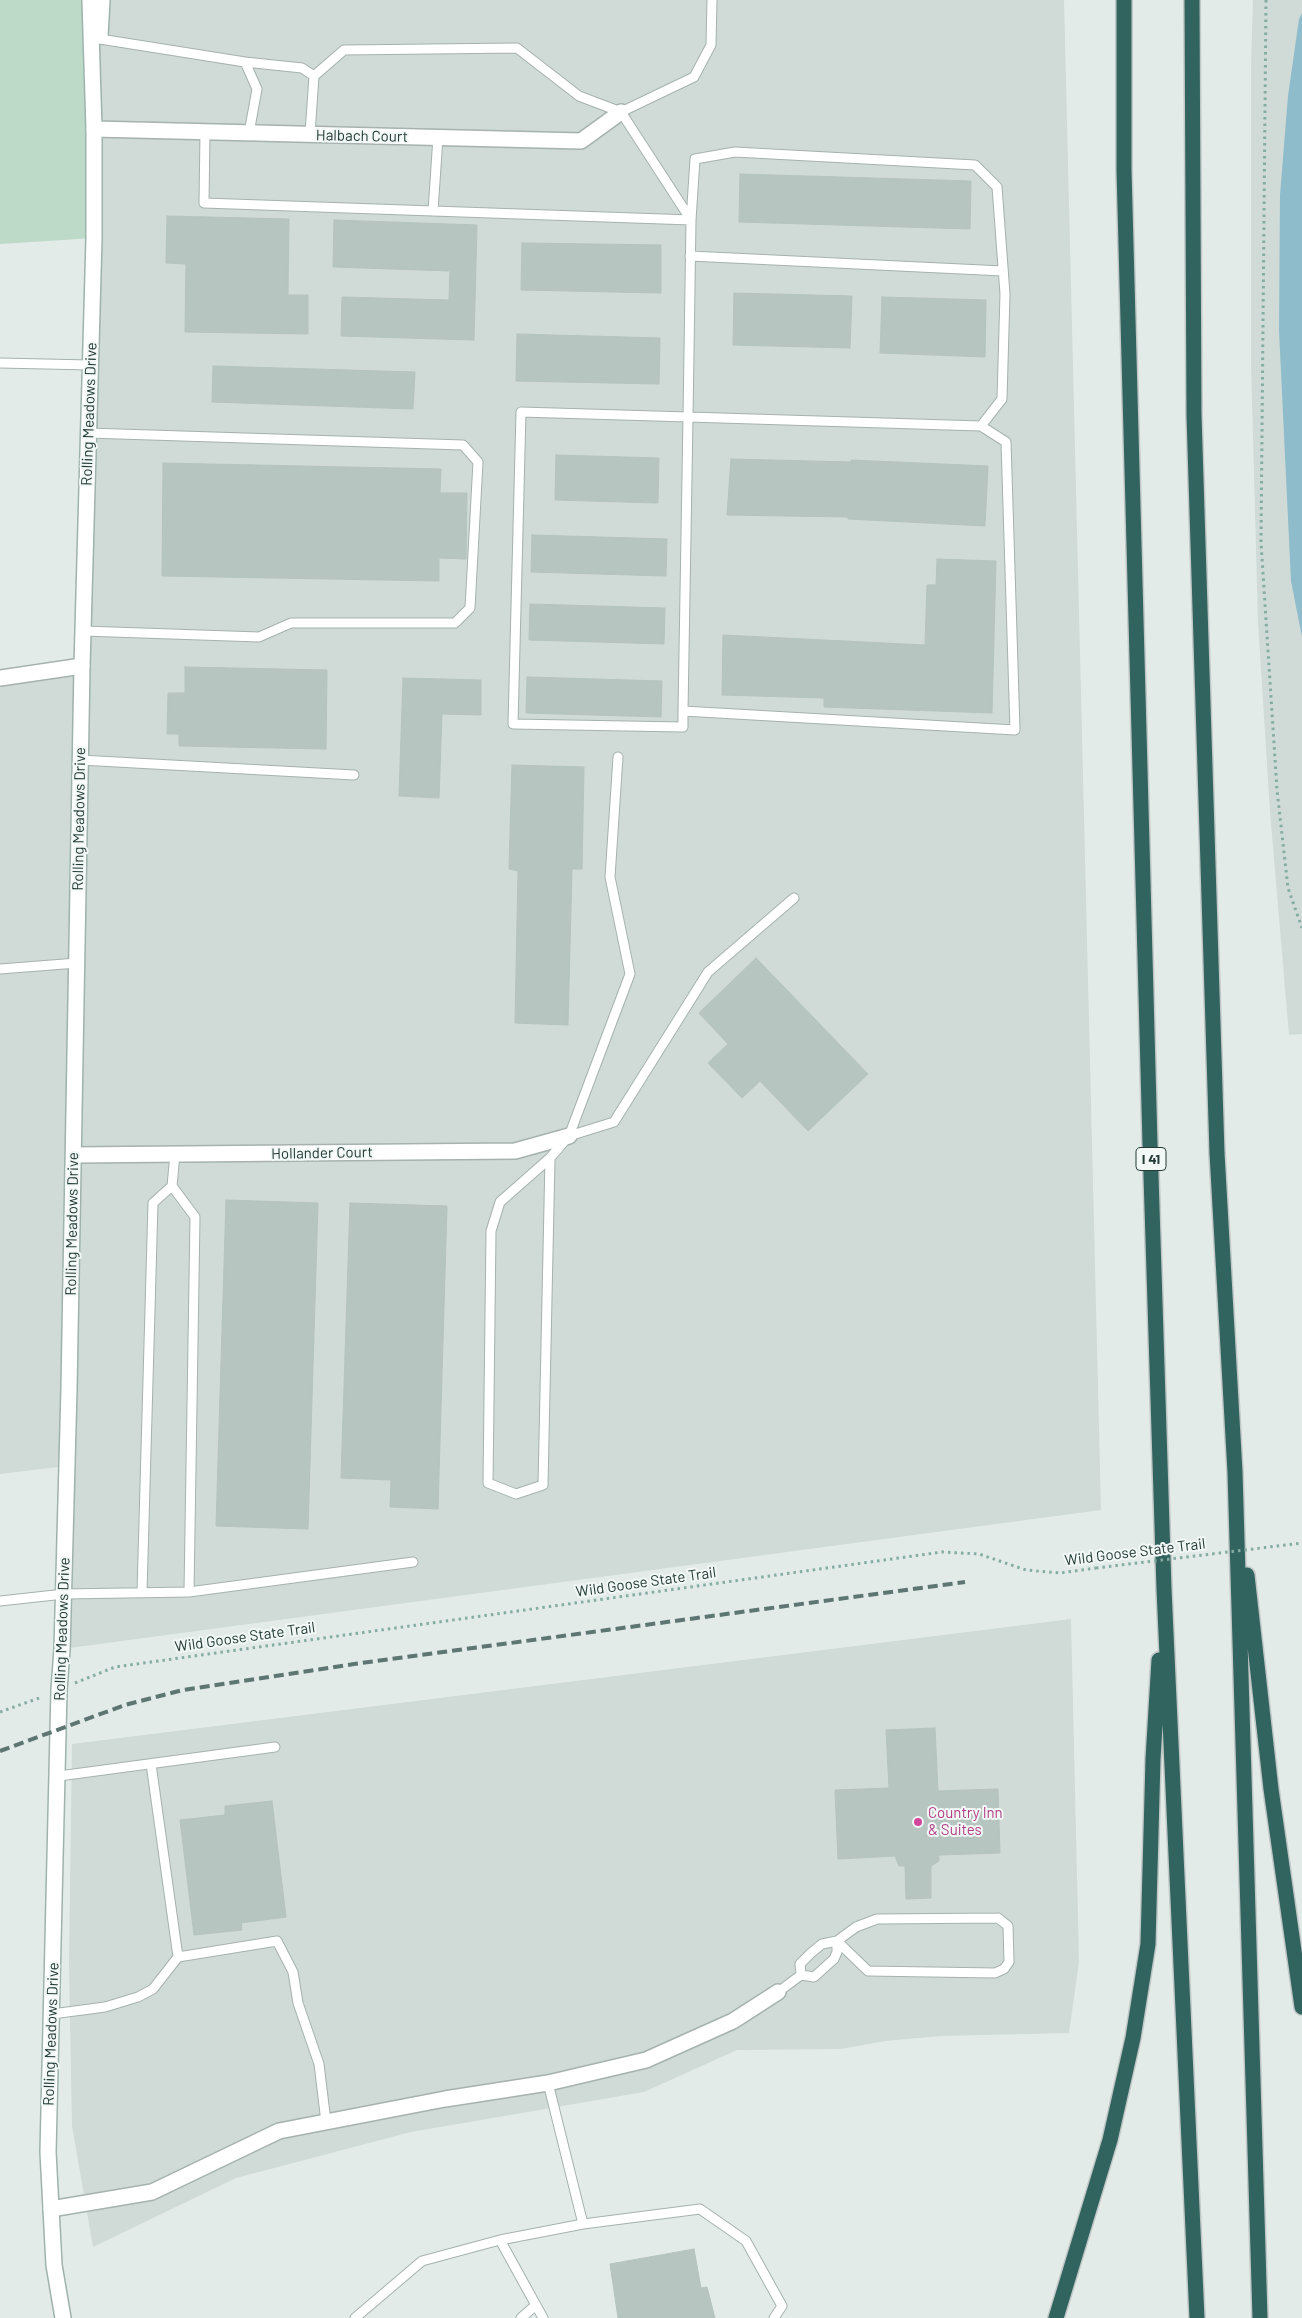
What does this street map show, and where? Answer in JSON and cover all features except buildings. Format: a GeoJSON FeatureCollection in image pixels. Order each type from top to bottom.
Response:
{"type":"FeatureCollection","features":[{"type":"Feature","properties":{"kind":"highway","name":"I 41"},"geometry":{"type":"LineString","coordinates":[[1124,0],[1124,170],[1130,428],[1164,1589],[1197,2318]]}},
{"type":"Feature","properties":{"kind":"highway"},"geometry":{"type":"LineString","coordinates":[[1192,0],[1194,415],[1217,1153],[1235,1472],[1260,2318]]}},
{"type":"Feature","properties":{"kind":"highway"},"geometry":{"type":"LineString","coordinates":[[1235,1472],[1271,1788],[1302,2007]]}},
{"type":"Feature","properties":{"kind":"highway"},"geometry":{"type":"LineString","coordinates":[[1056,2318],[1110,2140],[1133,2038],[1148,1944],[1152,1759],[1164,1589]]}},
{"type":"Feature","properties":{"kind":"main road","name":"Rolling Meadows Drive"},"geometry":{"type":"LineString","coordinates":[[63,2318],[54,2265],[48,2152],[59,1776],[59,1690],[64,1594],[74,1155],[80,760],[90,365],[94,129],[90,0]]}},
{"type":"Feature","properties":{"kind":"main road","name":"Rolling Meadows Drive"},"geometry":{"type":"LineString","coordinates":[[94,129],[102,0]]}},
{"type":"Feature","properties":{"kind":"main road","name":"Halbach Court"},"geometry":{"type":"LineString","coordinates":[[94,129],[581,141],[621,112]]}},
{"type":"Feature","properties":{"kind":"main road"},"geometry":{"type":"LineString","coordinates":[[0,678],[82,666]]}},
{"type":"Feature","properties":{"kind":"main road","name":"Hollander Court"},"geometry":{"type":"LineString","coordinates":[[74,1155],[515,1152],[569,1136]]}},
{"type":"Feature","properties":{"kind":"main road"},"geometry":{"type":"LineString","coordinates":[[51,2209],[152,2192],[278,2131],[446,2099],[548,2083],[646,2060],[733,2021],[778,1992]]}},
{"type":"Feature","properties":{"kind":"lane"},"geometry":{"type":"LineString","coordinates":[[621,112],[694,77],[711,45],[712,0]]}},
{"type":"Feature","properties":{"kind":"lane"},"geometry":{"type":"LineString","coordinates":[[100,39],[245,62],[302,68],[314,76]]}},
{"type":"Feature","properties":{"kind":"lane"},"geometry":{"type":"LineString","coordinates":[[310,134],[314,76],[344,50],[517,48],[579,96],[621,112],[691,220]]}},
{"type":"Feature","properties":{"kind":"lane"},"geometry":{"type":"LineString","coordinates":[[245,62],[257,89],[249,133]]}},
{"type":"Feature","properties":{"kind":"lane"},"geometry":{"type":"LineString","coordinates":[[205,132],[204,202],[691,220]]}},
{"type":"Feature","properties":{"kind":"lane"},"geometry":{"type":"LineString","coordinates":[[433,211],[438,137]]}},
{"type":"Feature","properties":{"kind":"lane"},"geometry":{"type":"LineString","coordinates":[[683,712],[1015,730],[1006,442],[981,426],[688,418],[521,412],[513,724],[683,727],[683,712],[688,418],[690,256],[695,159],[735,152],[975,165],[997,187],[1005,294],[1002,399],[981,426]]}},
{"type":"Feature","properties":{"kind":"lane"},"geometry":{"type":"LineString","coordinates":[[690,256],[1003,271]]}},
{"type":"Feature","properties":{"kind":"lane"},"geometry":{"type":"LineString","coordinates":[[0,363],[90,365]]}},
{"type":"Feature","properties":{"kind":"lane"},"geometry":{"type":"LineString","coordinates":[[83,631],[259,637],[291,623],[455,624],[470,608],[478,462],[463,444],[88,433]]}},
{"type":"Feature","properties":{"kind":"lane"},"geometry":{"type":"LineString","coordinates":[[550,1158],[543,1486],[516,1494],[488,1483],[491,1231],[500,1202],[550,1158],[569,1136],[630,974],[610,877],[618,757]]}},
{"type":"Feature","properties":{"kind":"lane"},"geometry":{"type":"LineString","coordinates":[[80,760],[354,775]]}},
{"type":"Feature","properties":{"kind":"lane"},"geometry":{"type":"LineString","coordinates":[[569,1136],[614,1122],[708,972],[794,898]]}},
{"type":"Feature","properties":{"kind":"lane"},"geometry":{"type":"LineString","coordinates":[[0,969],[76,963]]}},
{"type":"Feature","properties":{"kind":"lane"},"geometry":{"type":"LineString","coordinates":[[142,1592],[153,1203],[172,1186],[175,1154]]}},
{"type":"Feature","properties":{"kind":"lane"},"geometry":{"type":"LineString","coordinates":[[172,1186],[196,1217],[189,1592]]}},
{"type":"Feature","properties":{"kind":"lane"},"geometry":{"type":"LineString","coordinates":[[0,1601],[64,1594],[189,1592],[413,1562]]}},
{"type":"Feature","properties":{"kind":"lane"},"geometry":{"type":"LineString","coordinates":[[59,1776],[275,1746]]}},
{"type":"Feature","properties":{"kind":"lane"},"geometry":{"type":"LineString","coordinates":[[150,1764],[178,1957]]}},
{"type":"Feature","properties":{"kind":"lane"},"geometry":{"type":"LineString","coordinates":[[801,1975],[800,1964],[822,1944],[837,1941],[856,1927],[877,1919],[998,1918],[1008,1926],[1009,1962],[1004,1970],[995,1973],[868,1971],[837,1941]]}},
{"type":"Feature","properties":{"kind":"lane"},"geometry":{"type":"LineString","coordinates":[[52,2014],[106,2007],[138,1997],[153,1989],[178,1957],[277,1941],[293,1972],[298,2003],[319,2064],[326,2122]]}},
{"type":"Feature","properties":{"kind":"lane"},"geometry":{"type":"LineString","coordinates":[[778,1992],[801,1975],[814,1977],[834,1959],[837,1952],[837,1941]]}},
{"type":"Feature","properties":{"kind":"lane"},"geometry":{"type":"LineString","coordinates":[[548,2083],[583,2224]]}},
{"type":"Feature","properties":{"kind":"lane"},"geometry":{"type":"LineString","coordinates":[[355,2318],[422,2261],[500,2240],[583,2224],[700,2209],[746,2241],[782,2306],[774,2318]]}},
{"type":"Feature","properties":{"kind":"lane"},"geometry":{"type":"LineString","coordinates":[[500,2240],[543,2318]]}},
{"type":"Feature","properties":{"kind":"lane"},"geometry":{"type":"LineString","coordinates":[[521,2318],[536,2305]]}},
{"type":"Feature","properties":{"kind":"path"},"geometry":{"type":"LineString","coordinates":[[1266,0],[1261,542],[1277,790],[1288,888],[1302,928]]}},
{"type":"Feature","properties":{"kind":"path","name":"Wild Goose State Trail"},"geometry":{"type":"LineString","coordinates":[[0,1712],[115,1667],[942,1552],[979,1554],[1026,1570],[1060,1573],[1302,1543]]}},
{"type":"Feature","properties":{"kind":"shaded area"},"geometry":{"type":"Polygon","coordinates":[[[102,0],[1064,0],[1101,1510],[62,1649],[67,1466],[0,1474],[0,678],[81,667],[94,129],[102,0]]]}},
{"type":"Feature","properties":{"kind":"shaded area"},"geometry":{"type":"Polygon","coordinates":[[[1253,0],[1302,0],[1302,1034],[1289,1035],[1270,812],[1258,622],[1251,365],[1251,65],[1253,0]]]}},
{"type":"Feature","properties":{"kind":"shaded area"},"geometry":{"type":"Polygon","coordinates":[[[1071,1619],[1079,1962],[1069,2033],[941,2036],[885,2041],[841,2049],[737,2050],[644,2092],[411,2132],[236,2178],[93,2247],[72,2126],[69,1964],[72,1744],[1071,1619]]]}},
{"type":"Feature","properties":{"kind":"green space"},"geometry":{"type":"Polygon","coordinates":[[[0,0],[90,0],[94,238],[0,244],[0,0]]]}},
{"type":"Feature","properties":{"kind":"water"},"geometry":{"type":"Polygon","coordinates":[[[1302,13],[1302,637],[1291,581],[1279,330],[1280,195],[1288,96],[1299,19],[1302,13]]]}},
{"type":"Feature","properties":{"kind":"railway"},"geometry":{"type":"LineString","coordinates":[[0,1751],[125,1705],[183,1690],[354,1664],[965,1582]]}},
{"type":"Feature","properties":{"kind":"place","name":"Country Inn & Suites"},"geometry":{"type":"Point","coordinates":[918,1822]}}]}
